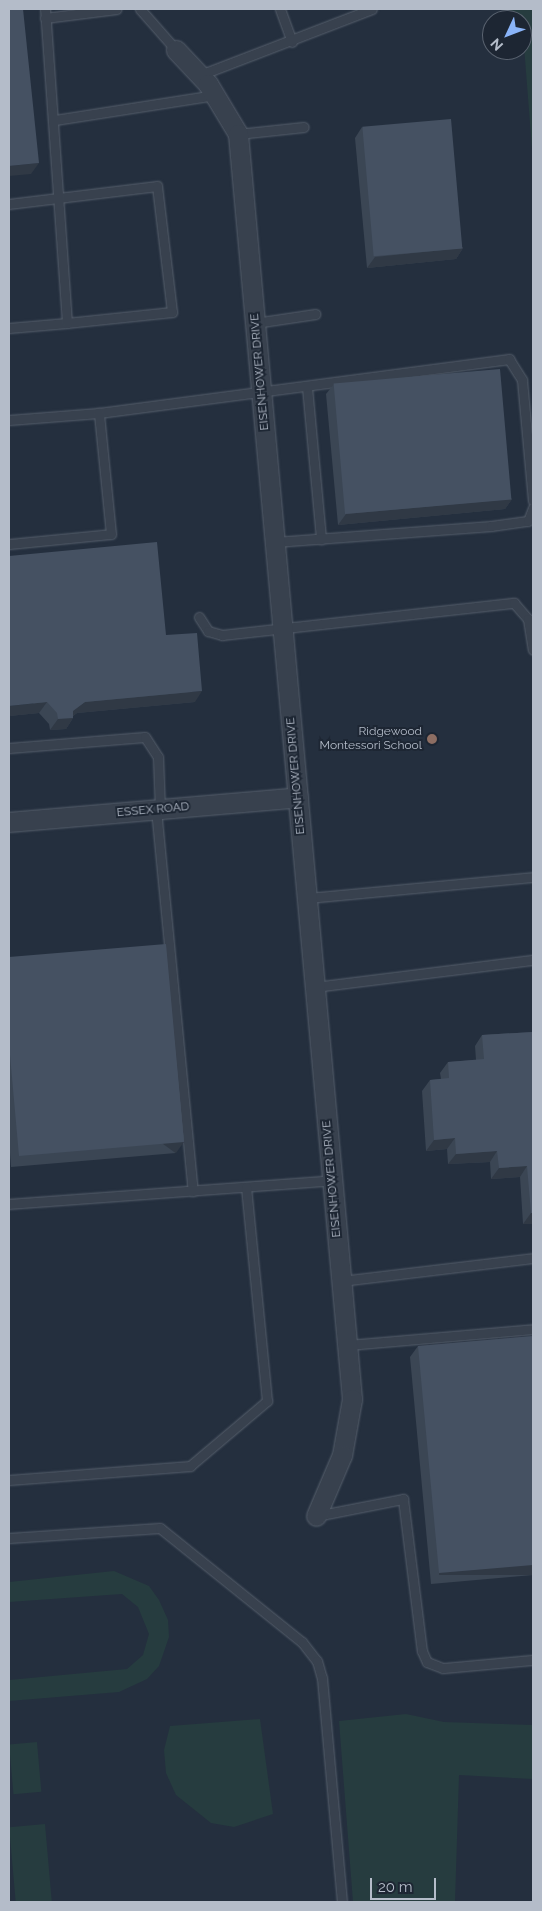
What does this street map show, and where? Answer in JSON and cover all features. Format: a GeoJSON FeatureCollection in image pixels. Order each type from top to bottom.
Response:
{"type":"FeatureCollection","features":[{"type":"Feature","properties":{"kind":"street","name":"EISENHOWER DRIVE"},"geometry":{"type":"LineString","coordinates":[[176,50],[200,75],[215,95],[238,134],[352,1399],[342,1455],[316,1516]]}},
{"type":"Feature","properties":{"kind":"street","name":"ESSEX ROAD"},"geometry":{"type":"LineString","coordinates":[[9,822],[298,797]]}},
{"type":"Feature","properties":{"kind":"lane"},"geometry":{"type":"LineString","coordinates":[[67,323],[56,200],[55,120],[45,13],[116,9]]}},
{"type":"Feature","properties":{"kind":"lane"},"geometry":{"type":"LineString","coordinates":[[140,9],[176,50]]}},
{"type":"Feature","properties":{"kind":"lane"},"geometry":{"type":"LineString","coordinates":[[280,9],[292,42]]}},
{"type":"Feature","properties":{"kind":"lane"},"geometry":{"type":"LineString","coordinates":[[200,75],[292,42],[372,9]]}},
{"type":"Feature","properties":{"kind":"lane"},"geometry":{"type":"LineString","coordinates":[[55,120],[215,95]]}},
{"type":"Feature","properties":{"kind":"lane"},"geometry":{"type":"LineString","coordinates":[[238,134],[304,128]]}},
{"type":"Feature","properties":{"kind":"lane"},"geometry":{"type":"LineString","coordinates":[[9,204],[56,200],[156,186],[172,312],[9,328]]}},
{"type":"Feature","properties":{"kind":"lane"},"geometry":{"type":"LineString","coordinates":[[255,323],[315,314]]}},
{"type":"Feature","properties":{"kind":"lane"},"geometry":{"type":"LineString","coordinates":[[9,420],[100,413],[508,359],[522,380],[533,501]]}},
{"type":"Feature","properties":{"kind":"lane"},"geometry":{"type":"LineString","coordinates":[[307,387],[321,539]]}},
{"type":"Feature","properties":{"kind":"lane"},"geometry":{"type":"LineString","coordinates":[[9,544],[112,534],[100,413]]}},
{"type":"Feature","properties":{"kind":"lane"},"geometry":{"type":"LineString","coordinates":[[275,542],[528,521],[533,508]]}},
{"type":"Feature","properties":{"kind":"lane"},"geometry":{"type":"LineString","coordinates":[[199,617],[213,635],[514,603],[528,619],[533,650]]}},
{"type":"Feature","properties":{"kind":"lane"},"geometry":{"type":"LineString","coordinates":[[9,748],[145,737],[158,757],[158,809],[192,1191]]}},
{"type":"Feature","properties":{"kind":"lane"},"geometry":{"type":"LineString","coordinates":[[307,898],[533,877]]}},
{"type":"Feature","properties":{"kind":"lane"},"geometry":{"type":"LineString","coordinates":[[315,987],[533,960]]}},
{"type":"Feature","properties":{"kind":"lane"},"geometry":{"type":"LineString","coordinates":[[9,1204],[332,1180]]}},
{"type":"Feature","properties":{"kind":"lane"},"geometry":{"type":"LineString","coordinates":[[9,1480],[190,1466],[267,1401],[246,1187]]}},
{"type":"Feature","properties":{"kind":"lane"},"geometry":{"type":"LineString","coordinates":[[341,1281],[533,1258]]}},
{"type":"Feature","properties":{"kind":"lane"},"geometry":{"type":"LineString","coordinates":[[348,1345],[533,1329]]}},
{"type":"Feature","properties":{"kind":"lane"},"geometry":{"type":"LineString","coordinates":[[316,1516],[403,1499],[422,1652],[428,1662],[443,1668],[533,1660]]}},
{"type":"Feature","properties":{"kind":"lane"},"geometry":{"type":"LineString","coordinates":[[9,1538],[160,1528],[302,1642],[317,1661],[322,1678],[342,1902]]}},
{"type":"Feature","properties":{"kind":"green space"},"geometry":{"type":"Polygon","coordinates":[[[505,9],[533,9],[533,162],[525,60],[532,60],[532,10],[505,9]]]}},
{"type":"Feature","properties":{"kind":"green space"},"geometry":{"type":"Polygon","coordinates":[[[114,1571],[149,1586],[159,1600],[168,1620],[169,1637],[159,1666],[147,1679],[119,1692],[9,1701],[9,1680],[127,1669],[143,1655],[149,1634],[138,1607],[122,1594],[9,1602],[9,1582],[114,1571]]]}},
{"type":"Feature","properties":{"kind":"green space"},"geometry":{"type":"Polygon","coordinates":[[[406,1714],[444,1722],[533,1725],[533,1779],[459,1775],[455,1902],[353,1902],[339,1721],[406,1714]]]}},
{"type":"Feature","properties":{"kind":"green space"},"geometry":{"type":"Polygon","coordinates":[[[260,1719],[273,1814],[234,1827],[211,1823],[176,1795],[166,1773],[164,1750],[170,1726],[260,1719]]]}},
{"type":"Feature","properties":{"kind":"green space"},"geometry":{"type":"Polygon","coordinates":[[[37,1742],[41,1792],[13,1794],[9,1744],[37,1742]]]}},
{"type":"Feature","properties":{"kind":"green space"},"geometry":{"type":"Polygon","coordinates":[[[45,1824],[52,1902],[16,1902],[9,1827],[45,1824]]]}},
{"type":"Feature","properties":{"kind":"building"},"geometry":{"type":"Polygon","coordinates":[[[9,9],[23,9],[39,163],[9,166],[9,9]]]}},
{"type":"Feature","properties":{"kind":"building"},"geometry":{"type":"Polygon","coordinates":[[[451,119],[462,249],[374,256],[362,127],[451,119]]]}},
{"type":"Feature","properties":{"kind":"building"},"geometry":{"type":"Polygon","coordinates":[[[500,369],[511,500],[345,514],[334,384],[500,369]]]}},
{"type":"Feature","properties":{"kind":"building"},"geometry":{"type":"Polygon","coordinates":[[[157,542],[166,635],[197,633],[202,691],[85,702],[73,711],[73,718],[58,719],[57,713],[47,702],[9,706],[9,556],[157,542]]]}},
{"type":"Feature","properties":{"kind":"building"},"geometry":{"type":"Polygon","coordinates":[[[166,944],[184,1142],[19,1156],[9,1044],[9,957],[166,944]]]}},
{"type":"Feature","properties":{"kind":"building"},"geometry":{"type":"Polygon","coordinates":[[[533,1032],[533,1213],[531,1213],[527,1166],[499,1168],[497,1151],[456,1154],[455,1138],[434,1140],[430,1080],[449,1078],[448,1062],[484,1059],[482,1035],[533,1032]]]}},
{"type":"Feature","properties":{"kind":"building"},"geometry":{"type":"Polygon","coordinates":[[[533,1336],[533,1565],[439,1573],[418,1346],[533,1336]]]}},
{"type":"Feature","properties":{"kind":"place","name":"Ridgewood Montessori School"},"geometry":{"type":"Point","coordinates":[432,739]}}]}
